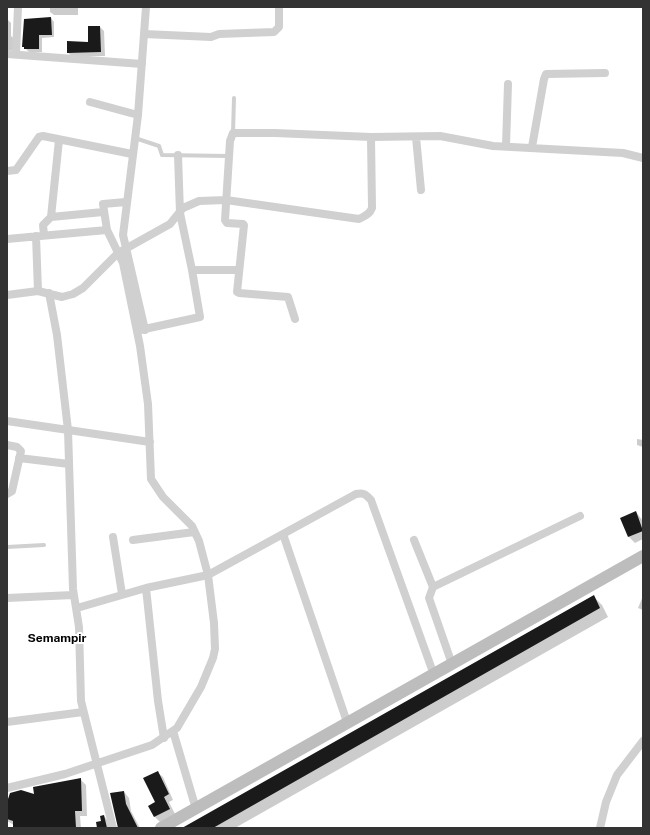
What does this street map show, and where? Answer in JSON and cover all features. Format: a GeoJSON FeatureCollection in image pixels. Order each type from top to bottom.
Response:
{"type":"FeatureCollection","features":[{"type":"Feature","properties":{"kind":"main road"},"geometry":{"type":"LineString","coordinates":[[160,828],[643,556]]}},
{"type":"Feature","properties":{"kind":"street"},"geometry":{"type":"LineString","coordinates":[[16,54],[18,7]]}},
{"type":"Feature","properties":{"kind":"street"},"geometry":{"type":"LineString","coordinates":[[7,788],[65,774],[97,762],[152,745],[173,732],[188,712],[201,687],[213,658],[215,649],[214,623],[208,575],[203,551],[188,522],[153,485],[150,472],[150,442],[141,330],[121,252],[138,115],[146,7]]}},
{"type":"Feature","properties":{"kind":"street"},"geometry":{"type":"LineString","coordinates":[[144,34],[211,37],[219,34],[274,32],[279,27],[279,7]]}},
{"type":"Feature","properties":{"kind":"street"},"geometry":{"type":"LineString","coordinates":[[7,54],[142,64]]}},
{"type":"Feature","properties":{"kind":"street"},"geometry":{"type":"LineString","coordinates":[[532,147],[546,74],[605,73]]}},
{"type":"Feature","properties":{"kind":"street"},"geometry":{"type":"LineString","coordinates":[[506,146],[508,84]]}},
{"type":"Feature","properties":{"kind":"street"},"geometry":{"type":"LineString","coordinates":[[90,102],[138,115]]}},
{"type":"Feature","properties":{"kind":"street"},"geometry":{"type":"LineString","coordinates":[[295,319],[288,297],[238,293],[237,290],[244,225],[225,222],[228,156],[230,140],[234,133],[275,132],[371,137],[440,136],[506,146],[623,152],[643,158]]}},
{"type":"Feature","properties":{"kind":"street"},"geometry":{"type":"LineString","coordinates":[[7,171],[16,170],[39,137],[43,136],[132,154]]}},
{"type":"Feature","properties":{"kind":"street"},"geometry":{"type":"LineString","coordinates":[[7,295],[38,291],[62,297],[78,291],[121,252],[170,224],[186,206],[199,201],[226,200],[359,219],[367,215],[372,208],[371,137]]}},
{"type":"Feature","properties":{"kind":"street"},"geometry":{"type":"LineString","coordinates":[[416,137],[421,190]]}},
{"type":"Feature","properties":{"kind":"street"},"geometry":{"type":"LineString","coordinates":[[38,291],[40,236],[43,225],[51,217],[59,140]]}},
{"type":"Feature","properties":{"kind":"street"},"geometry":{"type":"LineString","coordinates":[[141,330],[199,318],[192,270],[180,213],[178,155]]}},
{"type":"Feature","properties":{"kind":"street"},"geometry":{"type":"LineString","coordinates":[[121,252],[107,230],[103,212],[103,204],[126,202]]}},
{"type":"Feature","properties":{"kind":"street"},"geometry":{"type":"LineString","coordinates":[[51,217],[103,212]]}},
{"type":"Feature","properties":{"kind":"street"},"geometry":{"type":"LineString","coordinates":[[7,239],[107,230]]}},
{"type":"Feature","properties":{"kind":"street"},"geometry":{"type":"LineString","coordinates":[[192,270],[239,270]]}},
{"type":"Feature","properties":{"kind":"street"},"geometry":{"type":"LineString","coordinates":[[49,293],[57,335],[68,430],[73,595],[77,608],[79,627],[83,712],[113,828]]}},
{"type":"Feature","properties":{"kind":"street"},"geometry":{"type":"LineString","coordinates":[[7,421],[150,442]]}},
{"type":"Feature","properties":{"kind":"street"},"geometry":{"type":"LineString","coordinates":[[7,445],[21,451],[12,491],[7,494]]}},
{"type":"Feature","properties":{"kind":"street"},"geometry":{"type":"LineString","coordinates":[[19,458],[69,464]]}},
{"type":"Feature","properties":{"kind":"street"},"geometry":{"type":"LineString","coordinates":[[77,608],[122,594],[208,575],[356,494],[365,494],[371,500],[434,675]]}},
{"type":"Feature","properties":{"kind":"street"},"geometry":{"type":"LineString","coordinates":[[433,587],[580,516]]}},
{"type":"Feature","properties":{"kind":"street"},"geometry":{"type":"LineString","coordinates":[[133,540],[194,532]]}},
{"type":"Feature","properties":{"kind":"street"},"geometry":{"type":"LineString","coordinates":[[283,534],[346,722]]}},
{"type":"Feature","properties":{"kind":"street"},"geometry":{"type":"LineString","coordinates":[[113,537],[122,594]]}},
{"type":"Feature","properties":{"kind":"street"},"geometry":{"type":"LineString","coordinates":[[414,540],[433,587],[429,598],[452,664]]}},
{"type":"Feature","properties":{"kind":"street"},"geometry":{"type":"LineString","coordinates":[[146,588],[158,701],[164,738]]}},
{"type":"Feature","properties":{"kind":"street"},"geometry":{"type":"LineString","coordinates":[[7,598],[73,595]]}},
{"type":"Feature","properties":{"kind":"street"},"geometry":{"type":"LineString","coordinates":[[7,722],[83,712]]}},
{"type":"Feature","properties":{"kind":"street"},"geometry":{"type":"LineString","coordinates":[[173,732],[196,809]]}},
{"type":"Feature","properties":{"kind":"street"},"geometry":{"type":"LineString","coordinates":[[600,828],[606,802],[617,775],[643,741]]}},
{"type":"Feature","properties":{"kind":"lane"},"geometry":{"type":"LineString","coordinates":[[234,98],[234,133]]}},
{"type":"Feature","properties":{"kind":"lane"},"geometry":{"type":"LineString","coordinates":[[134,138],[159,146],[162,155],[228,156]]}},
{"type":"Feature","properties":{"kind":"lane"},"geometry":{"type":"LineString","coordinates":[[7,547],[44,545]]}},
{"type":"Feature","properties":{"kind":"building"},"geometry":{"type":"Polygon","coordinates":[[[51,17],[52,35],[39,35],[39,49],[24,49],[24,47],[22,47],[24,19],[51,17]]]}},
{"type":"Feature","properties":{"kind":"building"},"geometry":{"type":"Polygon","coordinates":[[[88,26],[100,26],[101,52],[67,53],[67,41],[88,42],[88,26]]]}},
{"type":"Feature","properties":{"kind":"building"},"geometry":{"type":"Polygon","coordinates":[[[636,511],[643,531],[628,537],[620,518],[636,511]]]}},
{"type":"Feature","properties":{"kind":"building"},"geometry":{"type":"Polygon","coordinates":[[[594,595],[600,608],[213,828],[182,828],[594,595]]]}},
{"type":"Feature","properties":{"kind":"building"},"geometry":{"type":"Polygon","coordinates":[[[158,771],[169,794],[164,797],[170,809],[154,817],[148,806],[155,802],[143,778],[158,771]]]}},
{"type":"Feature","properties":{"kind":"building"},"geometry":{"type":"Polygon","coordinates":[[[81,778],[82,811],[75,811],[76,828],[13,828],[13,821],[7,819],[7,802],[10,793],[21,790],[34,794],[33,787],[81,778]]]}},
{"type":"Feature","properties":{"kind":"building"},"geometry":{"type":"Polygon","coordinates":[[[124,791],[126,804],[138,828],[118,828],[110,793],[124,791]]]}},
{"type":"Feature","properties":{"kind":"building"},"geometry":{"type":"Polygon","coordinates":[[[104,815],[107,828],[97,828],[96,822],[101,821],[100,816],[104,815]]]}},
{"type":"Feature","properties":{"kind":"district","name":"Semampir"},"geometry":{"type":"Point","coordinates":[57,638]}}]}
